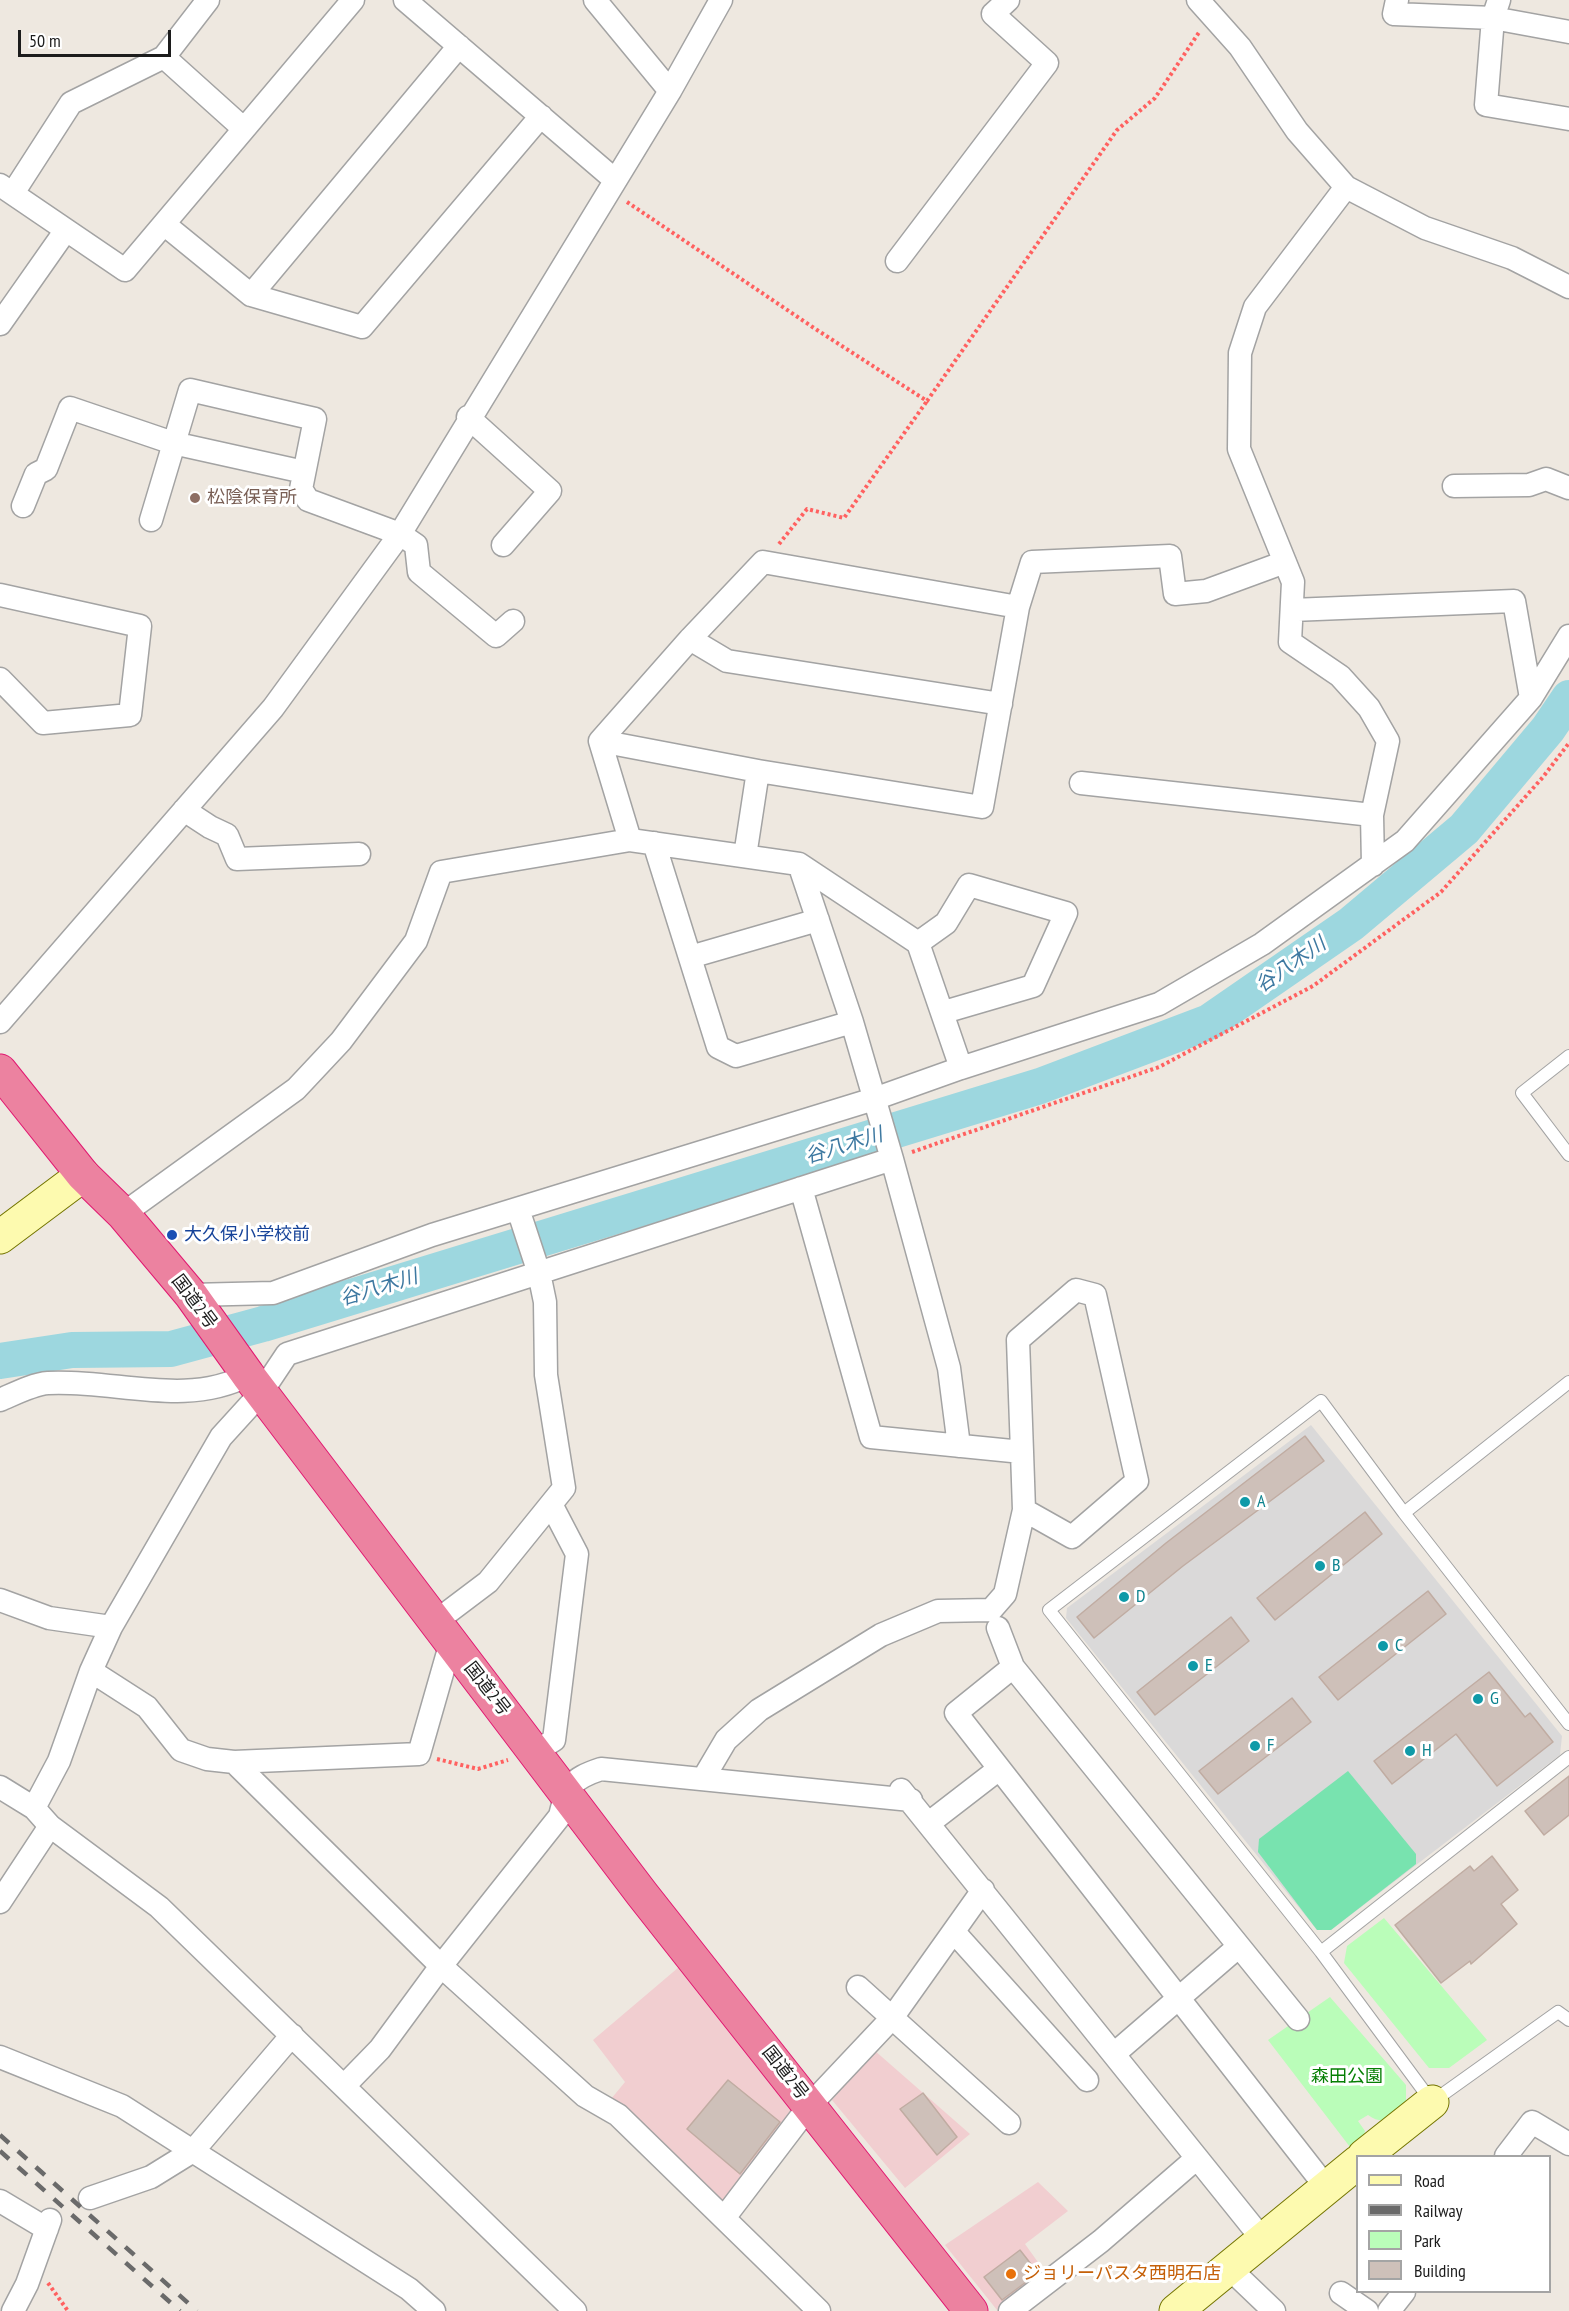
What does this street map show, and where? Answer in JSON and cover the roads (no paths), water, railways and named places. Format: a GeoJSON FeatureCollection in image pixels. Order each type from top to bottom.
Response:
{"type":"FeatureCollection","features":[{"type":"Feature","properties":{"kind":"highway","name":"国道2号"},"geometry":{"type":"LineString","coordinates":[[0,1071],[83,1175],[123,1214],[190,1295],[642,1894],[971,2311]]}},
{"type":"Feature","properties":{"kind":"street"},"geometry":{"type":"LineString","coordinates":[[208,0],[164,57],[71,103],[6,189],[125,270],[353,0]]}},
{"type":"Feature","properties":{"kind":"street"},"geometry":{"type":"LineString","coordinates":[[405,0],[615,180]]}},
{"type":"Feature","properties":{"kind":"street"},"geometry":{"type":"LineString","coordinates":[[595,0],[670,91]]}},
{"type":"Feature","properties":{"kind":"street"},"geometry":{"type":"LineString","coordinates":[[0,1022],[273,708],[400,534],[468,417],[670,91],[721,0]]}},
{"type":"Feature","properties":{"kind":"street"},"geometry":{"type":"LineString","coordinates":[[897,261],[1047,63],[993,14],[1008,0]]}},
{"type":"Feature","properties":{"kind":"street"},"geometry":{"type":"LineString","coordinates":[[1198,0],[1240,47],[1297,131],[1346,187],[1425,228],[1512,258],[1569,287]]}},
{"type":"Feature","properties":{"kind":"street"},"geometry":{"type":"LineString","coordinates":[[1397,0],[1394,14],[1496,9],[1569,32]]}},
{"type":"Feature","properties":{"kind":"street"},"geometry":{"type":"LineString","coordinates":[[1496,9],[1486,105],[1569,119]]}},
{"type":"Feature","properties":{"kind":"street"},"geometry":{"type":"LineString","coordinates":[[251,295],[459,46]]}},
{"type":"Feature","properties":{"kind":"street"},"geometry":{"type":"LineString","coordinates":[[164,57],[244,129]]}},
{"type":"Feature","properties":{"kind":"street"},"geometry":{"type":"LineString","coordinates":[[164,224],[251,295],[362,327],[541,116]]}},
{"type":"Feature","properties":{"kind":"street"},"geometry":{"type":"LineString","coordinates":[[1346,187],[1255,308],[1240,353],[1239,450],[1293,582],[1290,642],[1340,676],[1369,708],[1388,741],[1372,815],[1373,865]]}},
{"type":"Feature","properties":{"kind":"street"},"geometry":{"type":"LineString","coordinates":[[0,324],[66,230]]}},
{"type":"Feature","properties":{"kind":"street"},"geometry":{"type":"LineString","coordinates":[[151,520],[190,390],[315,419],[301,489],[308,500],[400,534],[416,545],[419,572],[496,636],[513,621]]}},
{"type":"Feature","properties":{"kind":"street"},"geometry":{"type":"LineString","coordinates":[[23,506],[36,474],[46,469],[70,408],[173,443],[304,472]]}},
{"type":"Feature","properties":{"kind":"street"},"geometry":{"type":"LineString","coordinates":[[468,417],[550,491],[502,544]]}},
{"type":"Feature","properties":{"kind":"street"},"geometry":{"type":"LineString","coordinates":[[1454,486],[1529,485],[1545,479],[1569,488]]}},
{"type":"Feature","properties":{"kind":"street"},"geometry":{"type":"LineString","coordinates":[[600,741],[758,771],[982,807],[1018,607],[1032,562],[1170,556],[1175,594],[1206,591],[1286,562]]}},
{"type":"Feature","properties":{"kind":"street"},"geometry":{"type":"LineString","coordinates":[[600,741],[690,639],[763,562],[1018,607]]}},
{"type":"Feature","properties":{"kind":"street"},"geometry":{"type":"LineString","coordinates":[[0,594],[140,626],[130,715],[43,723],[0,679]]}},
{"type":"Feature","properties":{"kind":"street"},"geometry":{"type":"LineString","coordinates":[[1292,610],[1514,601],[1531,698]]}},
{"type":"Feature","properties":{"kind":"street"},"geometry":{"type":"LineString","coordinates":[[190,1295],[273,1293],[432,1235],[874,1099],[961,1068],[1159,1004],[1262,944],[1405,841],[1531,698],[1569,636]]}},
{"type":"Feature","properties":{"kind":"street"},"geometry":{"type":"LineString","coordinates":[[690,639],[727,661],[1001,704]]}},
{"type":"Feature","properties":{"kind":"street"},"geometry":{"type":"LineString","coordinates":[[600,741],[630,840]]}},
{"type":"Feature","properties":{"kind":"street"},"geometry":{"type":"LineString","coordinates":[[745,856],[758,771]]}},
{"type":"Feature","properties":{"kind":"street"},"geometry":{"type":"LineString","coordinates":[[1081,783],[1372,815]]}},
{"type":"Feature","properties":{"kind":"street"},"geometry":{"type":"LineString","coordinates":[[184,810],[227,835],[237,859],[359,854]]}},
{"type":"Feature","properties":{"kind":"street"},"geometry":{"type":"LineString","coordinates":[[123,1214],[296,1089],[341,1041],[416,941],[441,873],[630,840],[800,864],[918,943],[944,1012],[961,1068]]}},
{"type":"Feature","properties":{"kind":"street"},"geometry":{"type":"LineString","coordinates":[[654,843],[718,1047],[736,1056],[852,1022]]}},
{"type":"Feature","properties":{"kind":"street"},"geometry":{"type":"LineString","coordinates":[[800,864],[852,1022],[892,1159],[949,1368],[959,1446]]}},
{"type":"Feature","properties":{"kind":"street"},"geometry":{"type":"LineString","coordinates":[[918,943],[946,923],[969,885],[1066,913],[1033,986],[944,1012]]}},
{"type":"Feature","properties":{"kind":"street"},"geometry":{"type":"LineString","coordinates":[[690,957],[818,920]]}},
{"type":"Feature","properties":{"kind":"street"},"geometry":{"type":"LineString","coordinates":[[34,1808],[59,1761],[91,1671],[111,1626],[221,1437],[255,1384],[287,1354],[892,1159]]}},
{"type":"Feature","properties":{"kind":"street"},"geometry":{"type":"LineString","coordinates":[[0,1237],[83,1175]]}},
{"type":"Feature","properties":{"kind":"street"},"geometry":{"type":"LineString","coordinates":[[801,1188],[871,1437],[1022,1452]]}},
{"type":"Feature","properties":{"kind":"street"},"geometry":{"type":"LineString","coordinates":[[91,1671],[147,1707],[181,1750],[207,1759],[234,1762],[419,1754],[443,1632],[552,1506],[564,1488],[546,1375],[545,1302],[539,1273],[518,1209]]}},
{"type":"Feature","properties":{"kind":"street"},"geometry":{"type":"LineString","coordinates":[[703,1779],[726,1740],[759,1710],[881,1635],[938,1611],[991,1610],[1005,1594],[1024,1510],[1018,1340],[1076,1290],[1095,1295],[1137,1481],[1072,1537],[1024,1510]]}},
{"type":"Feature","properties":{"kind":"street"},"geometry":{"type":"LineString","coordinates":[[0,1400],[46,1383],[191,1391],[255,1384]]}},
{"type":"Feature","properties":{"kind":"street"},"geometry":{"type":"LineString","coordinates":[[536,1752],[554,1740],[577,1554],[552,1506]]}},
{"type":"Feature","properties":{"kind":"street"},"geometry":{"type":"LineString","coordinates":[[0,1600],[49,1618],[111,1626]]}},
{"type":"Feature","properties":{"kind":"street"},"geometry":{"type":"LineString","coordinates":[[998,1628],[1012,1667],[1298,2019]]}},
{"type":"Feature","properties":{"kind":"street"},"geometry":{"type":"LineString","coordinates":[[1012,1667],[956,1713],[1326,2187]]}},
{"type":"Feature","properties":{"kind":"street"},"geometry":{"type":"LineString","coordinates":[[234,1762],[441,1966],[585,2096],[618,2115],[819,2311]]}},
{"type":"Feature","properties":{"kind":"street"},"geometry":{"type":"LineString","coordinates":[[344,2086],[380,2049],[441,1966],[560,1816],[566,1791],[579,1777],[601,1769],[703,1779],[903,1793],[1263,2240]]}},
{"type":"Feature","properties":{"kind":"street"},"geometry":{"type":"LineString","coordinates":[[929,1823],[999,1769]]}},
{"type":"Feature","properties":{"kind":"street"},"geometry":{"type":"LineString","coordinates":[[0,1786],[34,1808],[50,1826],[159,1907],[575,2311]]}},
{"type":"Feature","properties":{"kind":"street"},"geometry":{"type":"LineString","coordinates":[[0,1902],[50,1826]]}},
{"type":"Feature","properties":{"kind":"street"},"geometry":{"type":"LineString","coordinates":[[724,2218],[810,2105],[892,2018],[983,1890]]}},
{"type":"Feature","properties":{"kind":"street"},"geometry":{"type":"LineString","coordinates":[[954,1932],[1087,2080]]}},
{"type":"Feature","properties":{"kind":"street"},"geometry":{"type":"LineString","coordinates":[[1114,2054],[1238,1947]]}},
{"type":"Feature","properties":{"kind":"street"},"geometry":{"type":"LineString","coordinates":[[858,1987],[1009,2123]]}},
{"type":"Feature","properties":{"kind":"street"},"geometry":{"type":"LineString","coordinates":[[90,2198],[151,2177],[193,2151],[292,2035]]}},
{"type":"Feature","properties":{"kind":"street"},"geometry":{"type":"LineString","coordinates":[[0,2057],[122,2106],[409,2289],[434,2311]]}},
{"type":"Feature","properties":{"kind":"street"},"geometry":{"type":"LineString","coordinates":[[1366,2155],[1432,2102]]}},
{"type":"Feature","properties":{"kind":"street"},"geometry":{"type":"LineString","coordinates":[[1507,2155],[1532,2122],[1569,2144]]}},
{"type":"Feature","properties":{"kind":"street"},"geometry":{"type":"LineString","coordinates":[[1010,2311],[1101,2241],[1197,2158]]}},
{"type":"Feature","properties":{"kind":"street"},"geometry":{"type":"LineString","coordinates":[[1176,2311],[1356,2164]]}},
{"type":"Feature","properties":{"kind":"street"},"geometry":{"type":"LineString","coordinates":[[0,2201],[49,2224],[34,2266],[13,2311]]}},
{"type":"Feature","properties":{"kind":"street"},"geometry":{"type":"LineString","coordinates":[[1229,2268],[1266,2308]]}},
{"type":"Feature","properties":{"kind":"street"},"geometry":{"type":"LineString","coordinates":[[1341,2293],[1366,2311]]}},
{"type":"Feature","properties":{"kind":"street"},"geometry":{"type":"LineString","coordinates":[[1389,2311],[1403,2293]]}},
{"type":"Feature","properties":{"kind":"lane"},"geometry":{"type":"LineString","coordinates":[[1569,1056],[1522,1093],[1569,1155]]}},
{"type":"Feature","properties":{"kind":"lane"},"geometry":{"type":"LineString","coordinates":[[1404,1513],[1569,1382]]}},
{"type":"Feature","properties":{"kind":"lane"},"geometry":{"type":"LineString","coordinates":[[1569,1724],[1404,1513],[1321,1401],[1049,1610],[1321,1952],[1432,2102],[1557,2012],[1569,2020]]}},
{"type":"Feature","properties":{"kind":"lane"},"geometry":{"type":"LineString","coordinates":[[1321,1952],[1569,1757]]}},
{"type":"Feature","properties":{"kind":"waterway","name":"谷八木川"},"geometry":{"type":"LineString","coordinates":[[0,1361],[72,1350],[171,1349],[263,1324],[1040,1086],[1209,1022],[1351,924],[1464,829],[1548,729],[1569,698]]}},
{"type":"Feature","properties":{"kind":"railway"},"geometry":{"type":"LineString","coordinates":[[0,2135],[197,2311]]}},
{"type":"Feature","properties":{"kind":"railway"},"geometry":{"type":"LineString","coordinates":[[0,2151],[180,2311]]}},
{"type":"Feature","properties":{"kind":"place","name":"松陰保育所"},"geometry":{"type":"Point","coordinates":[195,498]}},
{"type":"Feature","properties":{"kind":"place","name":"大久保小学校前"},"geometry":{"type":"Point","coordinates":[172,1235]}},
{"type":"Feature","properties":{"kind":"place","name":"A"},"geometry":{"type":"Point","coordinates":[1245,1502]}},
{"type":"Feature","properties":{"kind":"place","name":"B"},"geometry":{"type":"Point","coordinates":[1320,1566]}},
{"type":"Feature","properties":{"kind":"place","name":"D"},"geometry":{"type":"Point","coordinates":[1124,1597]}},
{"type":"Feature","properties":{"kind":"place","name":"C"},"geometry":{"type":"Point","coordinates":[1383,1646]}},
{"type":"Feature","properties":{"kind":"place","name":"E"},"geometry":{"type":"Point","coordinates":[1193,1666]}},
{"type":"Feature","properties":{"kind":"place","name":"G"},"geometry":{"type":"Point","coordinates":[1478,1699]}},
{"type":"Feature","properties":{"kind":"place","name":"F"},"geometry":{"type":"Point","coordinates":[1255,1746]}},
{"type":"Feature","properties":{"kind":"place","name":"H"},"geometry":{"type":"Point","coordinates":[1410,1751]}},
{"type":"Feature","properties":{"kind":"place","name":"ジョリーパスタ西明石店"},"geometry":{"type":"Point","coordinates":[1011,2274]}},
{"type":"Feature","properties":{"kind":"park label","name":"森田公園"},"geometry":{"type":"Point","coordinates":[1347,2077]}}]}
